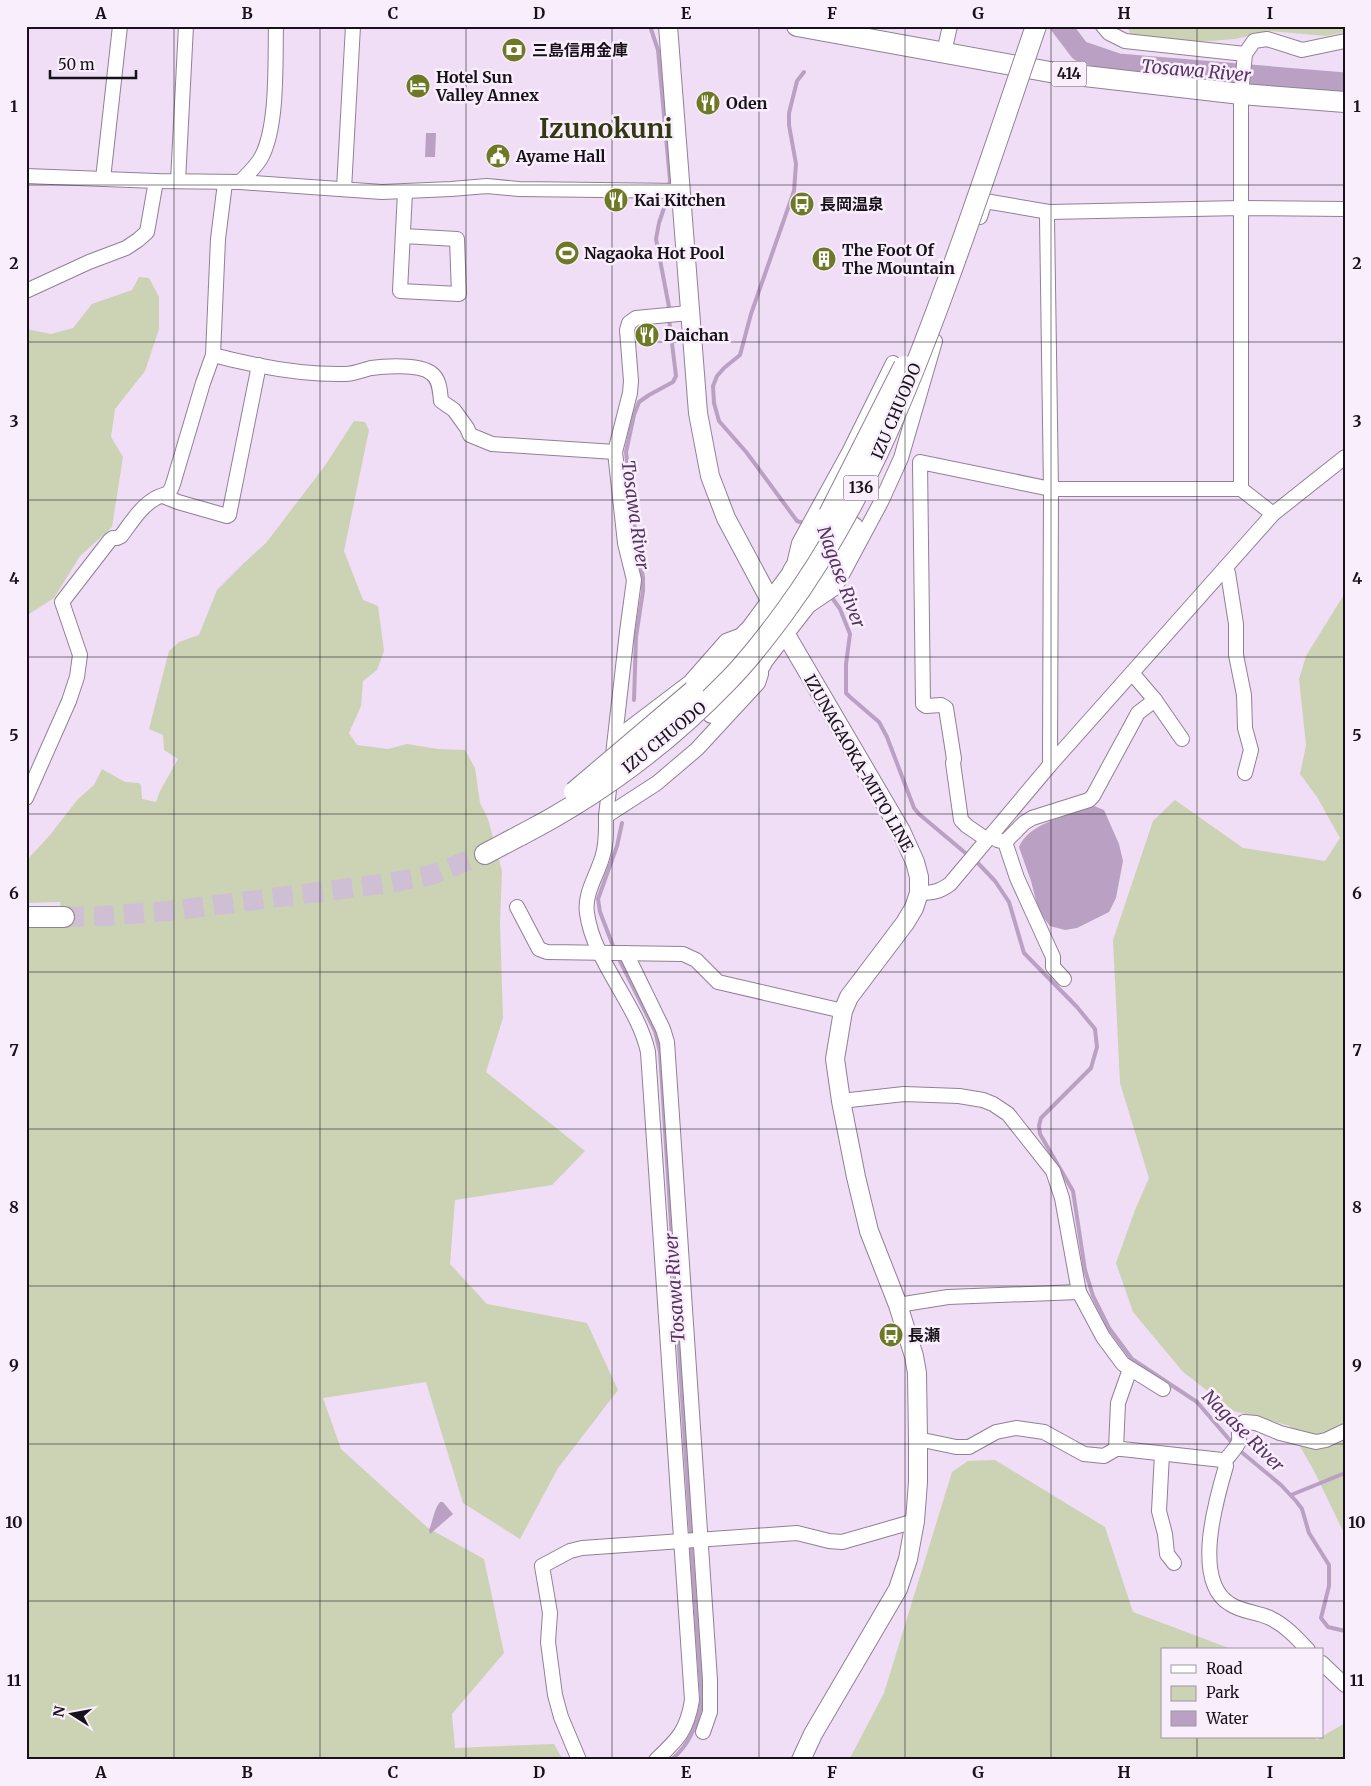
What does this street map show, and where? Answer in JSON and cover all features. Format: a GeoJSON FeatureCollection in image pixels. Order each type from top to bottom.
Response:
{"type":"FeatureCollection","features":[{"type":"Feature","properties":{"kind":"highway","name":"414"},"geometry":{"type":"LineString","coordinates":[[797,26],[1050,72],[1241,89],[1345,102]]}},
{"type":"Feature","properties":{"kind":"highway","name":"IZU CHUODO"},"geometry":{"type":"LineString","coordinates":[[525,831],[556,808],[583,792],[656,738],[722,676],[768,623],[809,565],[849,498],[890,412],[918,344],[1027,26]]}},
{"type":"Feature","properties":{"kind":"highway","name":"IZU CHUODO"},"geometry":{"type":"LineString","coordinates":[[484,852],[587,797],[662,742],[699,710],[729,681],[748,659],[830,546],[871,469],[916,365],[964,236],[1036,26]]}},
{"type":"Feature","properties":{"kind":"highway"},"geometry":{"type":"LineString","coordinates":[[793,571],[829,514],[899,373],[918,344]]}},
{"type":"Feature","properties":{"kind":"highway"},"geometry":{"type":"LineString","coordinates":[[823,584],[886,460],[897,432],[916,365]]}},
{"type":"Feature","properties":{"kind":"highway"},"geometry":{"type":"LineString","coordinates":[[556,808],[693,691],[720,666],[747,633]]}},
{"type":"Feature","properties":{"kind":"highway"},"geometry":{"type":"LineString","coordinates":[[525,831],[560,822],[598,802],[644,770],[712,713],[761,664]]}},
{"type":"Feature","properties":{"kind":"highway"},"geometry":{"type":"LineString","coordinates":[[26,911],[64,914],[26,917]]}},
{"type":"Feature","properties":{"kind":"main road","name":"IZUNAGAOKA-MITO LINE"},"geometry":{"type":"LineString","coordinates":[[668,26],[698,413],[710,476],[726,518],[771,602],[785,633],[901,831],[919,876],[919,893],[906,923],[849,997],[843,1011],[835,1059],[856,1178],[869,1231],[898,1305],[914,1356],[917,1373],[918,1482],[916,1522],[908,1559],[898,1589],[813,1734],[801,1760]]}},
{"type":"Feature","properties":{"kind":"main road"},"geometry":{"type":"LineString","coordinates":[[747,633],[793,571]]}},
{"type":"Feature","properties":{"kind":"main road"},"geometry":{"type":"LineString","coordinates":[[761,664],[823,584]]}},
{"type":"Feature","properties":{"kind":"street"},"geometry":{"type":"LineString","coordinates":[[103,179],[120,26]]}},
{"type":"Feature","properties":{"kind":"street"},"geometry":{"type":"LineString","coordinates":[[178,182],[186,26]]}},
{"type":"Feature","properties":{"kind":"street"},"geometry":{"type":"LineString","coordinates":[[240,182],[256,166],[266,146],[272,121],[276,26]]}},
{"type":"Feature","properties":{"kind":"street"},"geometry":{"type":"LineString","coordinates":[[344,188],[353,26]]}},
{"type":"Feature","properties":{"kind":"street"},"geometry":{"type":"LineString","coordinates":[[944,52],[950,26]]}},
{"type":"Feature","properties":{"kind":"street"},"geometry":{"type":"LineString","coordinates":[[1103,26],[1109,33],[1126,41],[1244,59]]}},
{"type":"Feature","properties":{"kind":"street"},"geometry":{"type":"LineString","coordinates":[[1241,489],[1241,89],[1244,59],[1254,42],[1267,39],[1302,50],[1345,41]]}},
{"type":"Feature","properties":{"kind":"street"},"geometry":{"type":"LineString","coordinates":[[26,176],[156,182],[240,182],[405,192],[487,186],[526,190],[681,191]]}},
{"type":"Feature","properties":{"kind":"street"},"geometry":{"type":"LineString","coordinates":[[26,291],[126,248],[138,240],[147,232],[156,182]]}},
{"type":"Feature","properties":{"kind":"street"},"geometry":{"type":"LineString","coordinates":[[26,798],[77,677],[80,655],[62,602],[112,538],[122,536],[142,510],[157,498],[170,492],[174,484],[202,383],[213,355],[218,239],[225,183]]}},
{"type":"Feature","properties":{"kind":"street"},"geometry":{"type":"LineString","coordinates":[[403,236],[457,239],[459,294],[400,291],[405,192]]}},
{"type":"Feature","properties":{"kind":"street"},"geometry":{"type":"LineString","coordinates":[[807,606],[835,588],[881,502],[900,458],[932,350],[985,201],[1049,212],[1241,208],[1345,209]]}},
{"type":"Feature","properties":{"kind":"street"},"geometry":{"type":"LineString","coordinates":[[1049,212],[1047,217],[1051,489],[1050,765]]}},
{"type":"Feature","properties":{"kind":"street"},"geometry":{"type":"LineString","coordinates":[[689,313],[636,318],[629,323],[627,330],[626,338],[631,381],[630,393],[615,452],[625,543],[634,580],[626,632],[606,816],[606,843],[588,898],[587,912],[592,932],[642,1033],[648,1052],[691,1540],[711,1700],[710,1712],[703,1732]]}},
{"type":"Feature","properties":{"kind":"street"},"geometry":{"type":"LineString","coordinates":[[213,355],[290,371],[346,374],[388,367],[423,370],[432,373],[437,380],[441,401],[454,410],[473,438],[492,444],[615,452]]}},
{"type":"Feature","properties":{"kind":"street"},"geometry":{"type":"LineString","coordinates":[[793,571],[799,544],[893,363]]}},
{"type":"Feature","properties":{"kind":"street"},"geometry":{"type":"LineString","coordinates":[[163,496],[199,509],[229,515],[259,365]]}},
{"type":"Feature","properties":{"kind":"street"},"geometry":{"type":"LineString","coordinates":[[848,452],[900,458],[1051,489],[1241,489],[1273,514]]}},
{"type":"Feature","properties":{"kind":"street"},"geometry":{"type":"LineString","coordinates":[[919,893],[934,893],[950,884],[1050,765],[1273,514],[1345,457]]}},
{"type":"Feature","properties":{"kind":"street"},"geometry":{"type":"LineString","coordinates":[[920,462],[924,704],[926,706],[941,705],[946,708],[954,759],[952,763],[962,820],[984,842]]}},
{"type":"Feature","properties":{"kind":"street"},"geometry":{"type":"LineString","coordinates":[[1225,568],[1228,573],[1234,608],[1236,655],[1244,695],[1245,728],[1251,750],[1245,773]]}},
{"type":"Feature","properties":{"kind":"street"},"geometry":{"type":"LineString","coordinates":[[615,739],[690,682],[726,641],[747,633]]}},
{"type":"Feature","properties":{"kind":"street"},"geometry":{"type":"LineString","coordinates":[[606,816],[657,783],[697,749],[758,683],[761,674],[761,664]]}},
{"type":"Feature","properties":{"kind":"street"},"geometry":{"type":"LineString","coordinates":[[1132,673],[1155,700],[1182,739]]}},
{"type":"Feature","properties":{"kind":"street"},"geometry":{"type":"LineString","coordinates":[[1005,842],[1024,823],[1032,818],[1089,800],[1093,796],[1138,713],[1155,700]]}},
{"type":"Feature","properties":{"kind":"street"},"geometry":{"type":"LineString","coordinates":[[984,842],[993,839],[1005,842]]}},
{"type":"Feature","properties":{"kind":"street"},"geometry":{"type":"LineString","coordinates":[[1005,842],[1017,878],[1053,957],[1053,968],[1064,979]]}},
{"type":"Feature","properties":{"kind":"street"},"geometry":{"type":"LineString","coordinates":[[517,907],[539,948],[547,952],[683,954],[696,960],[718,982],[843,1011]]}},
{"type":"Feature","properties":{"kind":"street"},"geometry":{"type":"LineString","coordinates":[[625,953],[663,1029],[667,1042],[691,1540],[692,1700],[686,1725],[674,1743],[656,1760]]}},
{"type":"Feature","properties":{"kind":"street"},"geometry":{"type":"LineString","coordinates":[[841,1101],[904,1094],[959,1096],[983,1100],[1008,1114],[1053,1171],[1062,1198],[1080,1292],[1103,1337],[1123,1364],[1163,1389]]}},
{"type":"Feature","properties":{"kind":"street"},"geometry":{"type":"LineString","coordinates":[[898,1305],[948,1297],[1080,1292]]}},
{"type":"Feature","properties":{"kind":"street"},"geometry":{"type":"LineString","coordinates":[[1116,1449],[1118,1403],[1130,1369]]}},
{"type":"Feature","properties":{"kind":"street"},"geometry":{"type":"LineString","coordinates":[[1224,1462],[1235,1447],[1240,1425],[1249,1421],[1316,1442],[1326,1440],[1345,1431]]}},
{"type":"Feature","properties":{"kind":"street"},"geometry":{"type":"LineString","coordinates":[[918,1439],[956,1447],[968,1447],[996,1432],[1016,1428],[1044,1432],[1084,1454],[1104,1456],[1116,1449],[1224,1462]]}},
{"type":"Feature","properties":{"kind":"street"},"geometry":{"type":"LineString","coordinates":[[1162,1454],[1159,1511],[1165,1534],[1167,1554],[1174,1563]]}},
{"type":"Feature","properties":{"kind":"street"},"geometry":{"type":"LineString","coordinates":[[1224,1462],[1226,1466],[1214,1511],[1211,1534],[1210,1572],[1213,1580],[1223,1599],[1230,1605],[1269,1618],[1282,1625],[1306,1648]]}},
{"type":"Feature","properties":{"kind":"street"},"geometry":{"type":"LineString","coordinates":[[579,1760],[561,1717],[555,1695],[548,1642],[550,1613],[542,1566],[570,1551],[582,1548],[797,1533],[829,1541],[842,1542],[916,1522]]}},
{"type":"Feature","properties":{"kind":"street"},"geometry":{"type":"LineString","coordinates":[[1324,1665],[1345,1685]]}},
{"type":"Feature","properties":{"kind":"green space"},"geometry":{"type":"Polygon","coordinates":[[[1128,26],[1345,26],[1345,32],[1326,36],[1269,31],[1235,39],[1197,42],[1131,39],[1128,26]]]}},
{"type":"Feature","properties":{"kind":"green space"},"geometry":{"type":"Polygon","coordinates":[[[139,277],[149,278],[159,297],[159,329],[145,371],[115,409],[111,437],[123,457],[112,527],[80,556],[54,598],[26,616],[26,329],[51,334],[73,328],[92,304],[132,290],[139,277]]]}},
{"type":"Feature","properties":{"kind":"green space"},"geometry":{"type":"Polygon","coordinates":[[[354,421],[365,422],[369,430],[344,551],[363,600],[378,606],[384,651],[377,670],[363,681],[361,706],[349,733],[357,745],[388,749],[407,744],[438,749],[465,750],[475,768],[480,803],[488,819],[502,871],[500,924],[503,1018],[486,1072],[585,1151],[552,1185],[455,1200],[450,1264],[487,1304],[587,1323],[618,1390],[558,1468],[520,1539],[463,1503],[426,1382],[323,1398],[341,1449],[428,1528],[484,1559],[504,1653],[452,1714],[455,1748],[554,1744],[563,1760],[26,1760],[26,924],[63,923],[60,902],[26,903],[26,861],[50,835],[78,799],[94,785],[102,769],[125,782],[139,783],[141,785],[142,799],[156,802],[178,759],[164,750],[163,735],[149,729],[169,651],[179,642],[199,635],[217,590],[266,543],[324,467],[354,421]]]}},
{"type":"Feature","properties":{"kind":"green space"},"geometry":{"type":"Polygon","coordinates":[[[1345,593],[1345,1535],[1290,1426],[1234,1411],[1183,1372],[1133,1312],[1116,1263],[1149,1178],[1120,1083],[1113,940],[1153,821],[1175,800],[1243,848],[1325,861],[1340,838],[1317,797],[1300,774],[1306,745],[1299,679],[1306,656],[1345,593]]]}},
{"type":"Feature","properties":{"kind":"green space"},"geometry":{"type":"Polygon","coordinates":[[[995,1460],[1105,1527],[1133,1612],[1229,1648],[1161,1648],[1161,1738],[1315,1738],[1316,1740],[1324,1738],[1324,1735],[1345,1723],[1345,1760],[849,1760],[884,1693],[952,1472],[968,1461],[995,1460]]]}},
{"type":"Feature","properties":{"kind":"water"},"geometry":{"type":"Polygon","coordinates":[[[426,133],[436,133],[435,157],[425,157],[426,133]]]}},
{"type":"Feature","properties":{"kind":"water"},"geometry":{"type":"Polygon","coordinates":[[[1094,806],[1104,810],[1119,844],[1123,861],[1116,898],[1109,912],[1077,928],[1065,930],[1050,926],[1039,912],[1019,847],[1031,832],[1041,826],[1052,820],[1094,806]]]}},
{"type":"Feature","properties":{"kind":"water"},"geometry":{"type":"Polygon","coordinates":[[[440,1502],[443,1502],[453,1514],[430,1534],[429,1530],[436,1508],[440,1502]]]}},
{"type":"Feature","properties":{"kind":"waterway","name":"Tosawa River"},"geometry":{"type":"LineString","coordinates":[[650,26],[658,50],[670,180],[668,196],[656,239],[670,312]]}},
{"type":"Feature","properties":{"kind":"waterway","name":"Tosawa River"},"geometry":{"type":"LineString","coordinates":[[1061,26],[1080,51],[1118,64],[1345,83]]}},
{"type":"Feature","properties":{"kind":"waterway","name":"Nagase River"},"geometry":{"type":"LineString","coordinates":[[804,72],[797,81],[789,113],[789,125],[796,164],[794,191],[751,314],[740,355],[717,376],[713,386],[714,403],[719,421],[747,453],[797,521],[806,524]]}},
{"type":"Feature","properties":{"kind":"waterway","name":"Tosawa River"},"geometry":{"type":"LineString","coordinates":[[634,700],[636,637],[643,591],[643,577],[637,548],[626,452],[634,415],[639,402],[673,382],[676,376],[669,319]]}},
{"type":"Feature","properties":{"kind":"waterway","name":"Nagase River"},"geometry":{"type":"LineString","coordinates":[[830,595],[840,609],[850,634],[846,664],[846,693],[879,722],[887,737],[914,808],[969,856]]}},
{"type":"Feature","properties":{"kind":"waterway","name":"Tosawa River"},"geometry":{"type":"LineString","coordinates":[[615,951],[600,912],[598,899],[617,846],[622,823]]}},
{"type":"Feature","properties":{"kind":"waterway","name":"Nagase River"},"geometry":{"type":"LineString","coordinates":[[975,860],[995,881],[1009,902],[1024,953],[1077,1007],[1095,1029],[1097,1047],[1091,1068],[1041,1118],[1039,1126],[1040,1134],[1073,1191],[1085,1270],[1093,1296],[1109,1328],[1132,1359],[1197,1402],[1234,1445]]}},
{"type":"Feature","properties":{"kind":"waterway","name":"Tosawa River"},"geometry":{"type":"LineString","coordinates":[[618,957],[655,1031],[660,1052],[691,1537]]}},
{"type":"Feature","properties":{"kind":"waterway","name":"Nagase River"},"geometry":{"type":"LineString","coordinates":[[1239,1450],[1281,1485],[1302,1509],[1309,1533],[1329,1565],[1329,1586],[1321,1618],[1328,1627],[1345,1631]]}},
{"type":"Feature","properties":{"kind":"waterway"},"geometry":{"type":"LineString","coordinates":[[1291,1495],[1345,1473]]}},
{"type":"Feature","properties":{"kind":"waterway","name":"Tosawa River"},"geometry":{"type":"LineString","coordinates":[[671,1760],[688,1741],[698,1717],[702,1700],[691,1544]]}},
{"type":"Feature","properties":{"kind":"tunnel"},"geometry":{"type":"LineString","coordinates":[[64,917],[169,911],[390,883],[431,875],[485,854]]}},
{"type":"Feature","properties":{"kind":"place","name":"三島信用金庫"},"geometry":{"type":"Point","coordinates":[514,50]}},
{"type":"Feature","properties":{"kind":"place","name":"Hotel Sun Valley Annex"},"geometry":{"type":"Point","coordinates":[418,86]}},
{"type":"Feature","properties":{"kind":"place","name":"Oden"},"geometry":{"type":"Point","coordinates":[708,103]}},
{"type":"Feature","properties":{"kind":"place","name":"Ayame Hall"},"geometry":{"type":"Point","coordinates":[498,156]}},
{"type":"Feature","properties":{"kind":"place","name":"Kai Kitchen"},"geometry":{"type":"Point","coordinates":[616,200]}},
{"type":"Feature","properties":{"kind":"place","name":"長岡温泉"},"geometry":{"type":"Point","coordinates":[802,204]}},
{"type":"Feature","properties":{"kind":"place","name":"Nagaoka Hot Pool"},"geometry":{"type":"Point","coordinates":[567,253]}},
{"type":"Feature","properties":{"kind":"place","name":"The Foot Of The Mountain"},"geometry":{"type":"Point","coordinates":[824,259]}},
{"type":"Feature","properties":{"kind":"place","name":"Daichan"},"geometry":{"type":"Point","coordinates":[647,335]}},
{"type":"Feature","properties":{"kind":"place","name":"長瀬"},"geometry":{"type":"Point","coordinates":[891,1335]}},
{"type":"Feature","properties":{"kind":"district","name":"Izunokuni"},"geometry":{"type":"Point","coordinates":[606,129]}}]}
